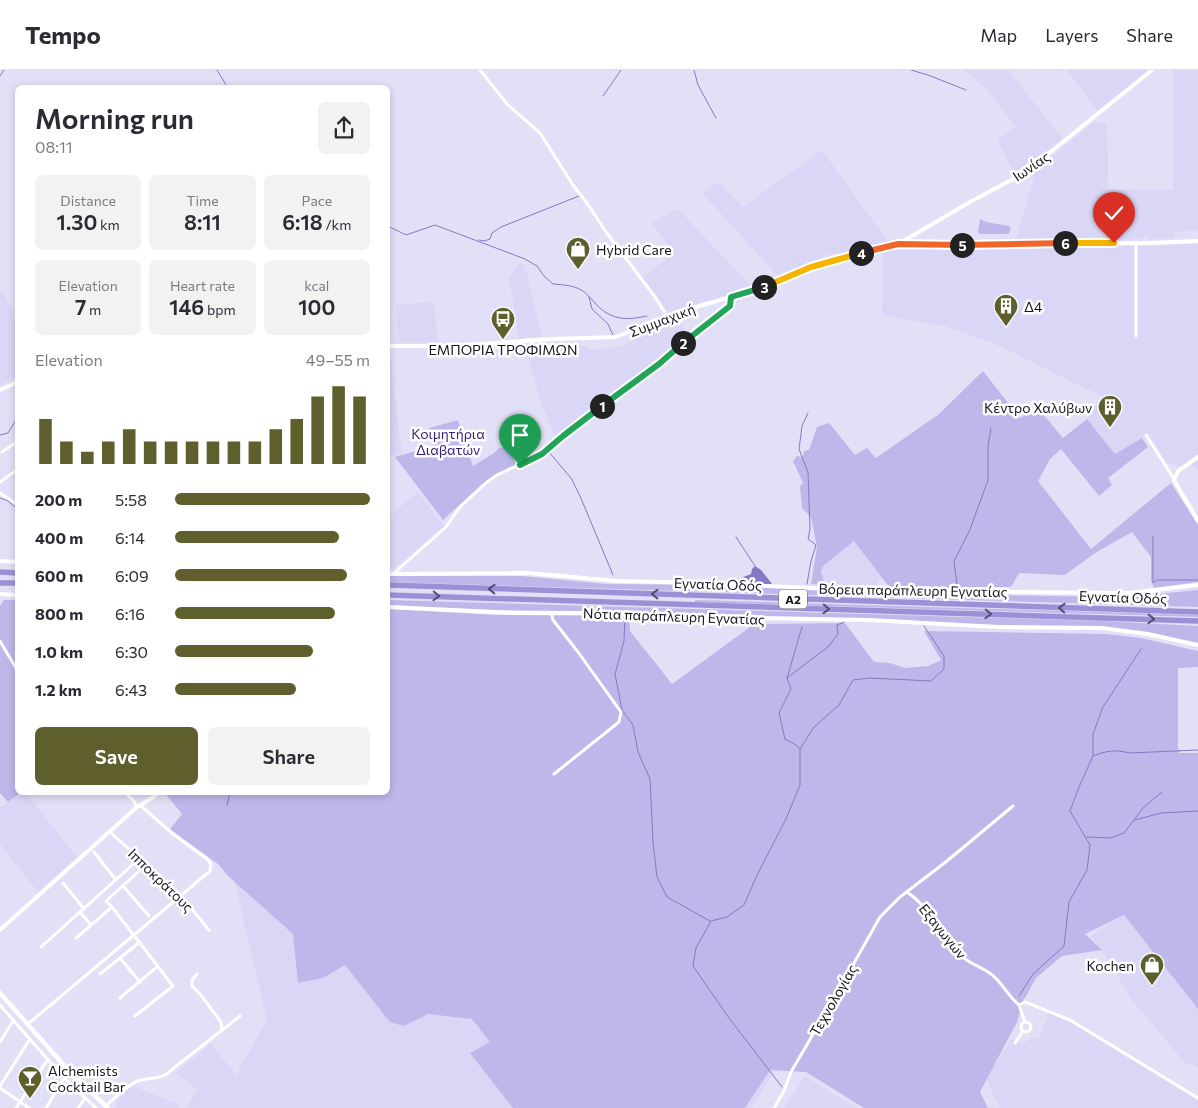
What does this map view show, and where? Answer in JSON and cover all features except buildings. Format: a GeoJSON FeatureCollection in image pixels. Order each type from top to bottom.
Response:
{"type":"FeatureCollection","features":[{"type":"Feature","properties":{"kind":"highway"},"geometry":{"type":"LineString","coordinates":[[0,572],[15,573]]}},
{"type":"Feature","properties":{"kind":"highway"},"geometry":{"type":"LineString","coordinates":[[0,582],[15,583]]}},
{"type":"Feature","properties":{"kind":"highway","name":"Εγνατία Οδός"},"geometry":{"type":"LineString","coordinates":[[390,585],[1198,612]]}},
{"type":"Feature","properties":{"kind":"highway","name":"Εγνατία Οδός"},"geometry":{"type":"LineString","coordinates":[[390,595],[1198,620]]}},
{"type":"Feature","properties":{"kind":"main road"},"geometry":{"type":"LineString","coordinates":[[0,992],[69,1071],[107,1107]]}},
{"type":"Feature","properties":{"kind":"street"},"geometry":{"type":"LineString","coordinates":[[480,70],[507,104],[540,133],[568,179],[662,306],[667,316]]}},
{"type":"Feature","properties":{"kind":"street","name":"Ιωνίας"},"geometry":{"type":"LineString","coordinates":[[898,244],[1037,164],[1152,70]]}},
{"type":"Feature","properties":{"kind":"street"},"geometry":{"type":"LineString","coordinates":[[907,239],[908,245]]}},
{"type":"Feature","properties":{"kind":"street","name":"Συμμαχική"},"geometry":{"type":"LineString","coordinates":[[390,346],[451,346],[616,337],[667,316],[762,288],[826,262],[898,244],[1198,241]]}},
{"type":"Feature","properties":{"kind":"street"},"geometry":{"type":"LineString","coordinates":[[1136,243],[1136,336]]}},
{"type":"Feature","properties":{"kind":"street"},"geometry":{"type":"LineString","coordinates":[[390,574],[446,527],[460,507],[486,483],[497,475],[542,454],[664,360],[730,306],[731,297]]}},
{"type":"Feature","properties":{"kind":"street"},"geometry":{"type":"LineString","coordinates":[[0,390],[15,383]]}},
{"type":"Feature","properties":{"kind":"street"},"geometry":{"type":"LineString","coordinates":[[1146,435],[1174,478],[1176,485],[1198,521]]}},
{"type":"Feature","properties":{"kind":"street"},"geometry":{"type":"LineString","coordinates":[[2,452],[15,443]]}},
{"type":"Feature","properties":{"kind":"street"},"geometry":{"type":"LineString","coordinates":[[1174,478],[1178,471],[1198,457]]}},
{"type":"Feature","properties":{"kind":"street"},"geometry":{"type":"LineString","coordinates":[[0,482],[15,471]]}},
{"type":"Feature","properties":{"kind":"street"},"geometry":{"type":"LineString","coordinates":[[0,493],[15,500]]}},
{"type":"Feature","properties":{"kind":"street"},"geometry":{"type":"LineString","coordinates":[[0,561],[15,562]]}},
{"type":"Feature","properties":{"kind":"street","name":"Βόρεια παράπλευρη Εγνατίας"},"geometry":{"type":"LineString","coordinates":[[390,574],[528,573],[617,581],[705,582],[830,589],[921,591],[1128,593],[1198,585]]}},
{"type":"Feature","properties":{"kind":"street"},"geometry":{"type":"LineString","coordinates":[[0,596],[15,595]]}},
{"type":"Feature","properties":{"kind":"street","name":"Νότια παράπλευρη Εγνατίας"},"geometry":{"type":"LineString","coordinates":[[390,607],[481,612],[876,620],[997,627],[1102,628],[1148,634],[1198,645]]}},
{"type":"Feature","properties":{"kind":"street"},"geometry":{"type":"LineString","coordinates":[[552,613],[553,620],[578,652],[622,716],[619,722],[554,774]]}},
{"type":"Feature","properties":{"kind":"street"},"geometry":{"type":"LineString","coordinates":[[0,641],[15,667]]}},
{"type":"Feature","properties":{"kind":"street"},"geometry":{"type":"LineString","coordinates":[[28,1024],[210,872],[211,864],[207,859],[138,806],[127,795]]}},
{"type":"Feature","properties":{"kind":"street"},"geometry":{"type":"LineString","coordinates":[[0,930],[138,806],[156,795]]}},
{"type":"Feature","properties":{"kind":"street"},"geometry":{"type":"LineString","coordinates":[[907,892],[1013,806]]}},
{"type":"Feature","properties":{"kind":"street","name":"Ιπποκράτους"},"geometry":{"type":"LineString","coordinates":[[110,832],[181,896],[209,930]]}},
{"type":"Feature","properties":{"kind":"street"},"geometry":{"type":"LineString","coordinates":[[94,852],[116,880]]}},
{"type":"Feature","properties":{"kind":"street"},"geometry":{"type":"LineString","coordinates":[[41,946],[140,859]]}},
{"type":"Feature","properties":{"kind":"street"},"geometry":{"type":"LineString","coordinates":[[106,901],[146,865]]}},
{"type":"Feature","properties":{"kind":"street"},"geometry":{"type":"LineString","coordinates":[[62,882],[91,925]]}},
{"type":"Feature","properties":{"kind":"street"},"geometry":{"type":"LineString","coordinates":[[123,886],[149,916]]}},
{"type":"Feature","properties":{"kind":"street","name":"Τεχνολογίας"},"geometry":{"type":"LineString","coordinates":[[774,1108],[784,1091],[791,1072],[880,916],[907,892]]}},
{"type":"Feature","properties":{"kind":"street","name":"Εξαγωγών"},"geometry":{"type":"LineString","coordinates":[[907,892],[917,899],[929,912],[959,954],[996,979],[1019,1005]]}},
{"type":"Feature","properties":{"kind":"street"},"geometry":{"type":"LineString","coordinates":[[101,893],[173,986],[135,1016]]}},
{"type":"Feature","properties":{"kind":"street"},"geometry":{"type":"LineString","coordinates":[[76,938],[112,907]]}},
{"type":"Feature","properties":{"kind":"street"},"geometry":{"type":"LineString","coordinates":[[100,974],[140,942]]}},
{"type":"Feature","properties":{"kind":"street"},"geometry":{"type":"LineString","coordinates":[[120,958],[140,982]]}},
{"type":"Feature","properties":{"kind":"street"},"geometry":{"type":"LineString","coordinates":[[120,998],[158,966]]}},
{"type":"Feature","properties":{"kind":"street"},"geometry":{"type":"LineString","coordinates":[[197,974],[192,980],[192,986],[221,1022],[222,1030]]}},
{"type":"Feature","properties":{"kind":"street"},"geometry":{"type":"LineString","coordinates":[[1023,1031],[1027,1032],[1031,1028],[1030,1024],[1025,1022],[1019,1005],[1025,1002],[1070,1020],[1198,1098]]}},
{"type":"Feature","properties":{"kind":"street"},"geometry":{"type":"LineString","coordinates":[[0,1005],[64,1078],[96,1108]]}},
{"type":"Feature","properties":{"kind":"street"},"geometry":{"type":"LineString","coordinates":[[107,1107],[118,1094],[138,1080],[165,1075],[240,1016]]}},
{"type":"Feature","properties":{"kind":"street"},"geometry":{"type":"LineString","coordinates":[[0,1042],[13,1021]]}},
{"type":"Feature","properties":{"kind":"street"},"geometry":{"type":"LineString","coordinates":[[1023,1031],[1020,1026],[1025,1022]]}},
{"type":"Feature","properties":{"kind":"street"},"geometry":{"type":"LineString","coordinates":[[1015,1043],[1023,1031]]}},
{"type":"Feature","properties":{"kind":"street"},"geometry":{"type":"LineString","coordinates":[[29,1108],[0,1087],[30,1040]]}},
{"type":"Feature","properties":{"kind":"street"},"geometry":{"type":"LineString","coordinates":[[16,1108],[48,1059]]}},
{"type":"Feature","properties":{"kind":"street"},"geometry":{"type":"LineString","coordinates":[[46,1108],[64,1078]]}},
{"type":"Feature","properties":{"kind":"street"},"geometry":{"type":"LineString","coordinates":[[78,1108],[85,1098]]}},
{"type":"Feature","properties":{"kind":"shaded area"},"geometry":{"type":"Polygon","coordinates":[[[963,70],[1008,70],[1063,139],[1015,176],[998,140],[1016,127],[985,87],[963,70]]]}},
{"type":"Feature","properties":{"kind":"shaded area"},"geometry":{"type":"Polygon","coordinates":[[[1067,70],[1149,70],[1098,111],[1067,70]]]}},
{"type":"Feature","properties":{"kind":"shaded area"},"geometry":{"type":"Polygon","coordinates":[[[1173,70],[1198,70],[1198,230],[1174,232],[1174,238],[1149,239],[1147,236],[1144,236],[1141,239],[1015,243],[1036,170],[1094,122],[1107,123],[1108,190],[1173,190],[1173,70]]]}},
{"type":"Feature","properties":{"kind":"shaded area"},"geometry":{"type":"Polygon","coordinates":[[[822,150],[888,242],[867,247],[865,250],[828,255],[778,276],[702,193],[719,182],[743,207],[822,150]]]}},
{"type":"Feature","properties":{"kind":"shaded area"},"geometry":{"type":"Polygon","coordinates":[[[678,209],[751,288],[669,313],[643,278],[674,252],[651,223],[678,209]]]}},
{"type":"Feature","properties":{"kind":"shaded area"},"geometry":{"type":"Polygon","coordinates":[[[1198,244],[1198,470],[1187,462],[1179,467],[1167,462],[1145,427],[1149,434],[1115,454],[1087,419],[1103,397],[995,344],[945,326],[882,315],[883,252],[897,247],[1198,244]]]}},
{"type":"Feature","properties":{"kind":"shaded area"},"geometry":{"type":"Polygon","coordinates":[[[522,261],[527,274],[542,337],[519,339],[509,277],[522,261]]]}},
{"type":"Feature","properties":{"kind":"shaded area"},"geometry":{"type":"Polygon","coordinates":[[[3,291],[15,318],[15,378],[0,385],[0,293],[3,291]]]}},
{"type":"Feature","properties":{"kind":"shaded area"},"geometry":{"type":"Polygon","coordinates":[[[434,302],[438,343],[398,342],[396,305],[434,302]]]}},
{"type":"Feature","properties":{"kind":"shaded area"},"geometry":{"type":"Polygon","coordinates":[[[677,319],[689,335],[556,439],[537,391],[526,351],[555,347],[553,345],[566,345],[571,350],[577,345],[585,346],[588,350],[619,347],[677,319]]]}},
{"type":"Feature","properties":{"kind":"shaded area"},"geometry":{"type":"Polygon","coordinates":[[[390,352],[402,454],[390,456],[390,352]]]}},
{"type":"Feature","properties":{"kind":"shaded area"},"geometry":{"type":"Polygon","coordinates":[[[418,492],[444,526],[393,569],[390,569],[390,515],[418,492]]]}},
{"type":"Feature","properties":{"kind":"shaded area"},"geometry":{"type":"Polygon","coordinates":[[[854,540],[883,579],[878,580],[878,587],[823,584],[821,571],[823,566],[854,540]]]}},
{"type":"Feature","properties":{"kind":"shaded area"},"geometry":{"type":"Polygon","coordinates":[[[755,566],[761,570],[773,585],[736,582],[738,579],[751,574],[755,566]]]}},
{"type":"Feature","properties":{"kind":"shaded area"},"geometry":{"type":"Polygon","coordinates":[[[390,793],[868,925],[751,1108],[187,1108],[197,1089],[175,1073],[211,1044],[236,1075],[267,1020],[226,845],[379,795],[390,795],[390,793]]]}},
{"type":"Feature","properties":{"kind":"shaded area"},"geometry":{"type":"Polygon","coordinates":[[[18,795],[28,795],[77,857],[38,892],[0,844],[0,808],[18,795]]]}},
{"type":"Feature","properties":{"kind":"shaded area","name":"Kochen"},"geometry":{"type":"Polygon","coordinates":[[[1124,915],[1198,1009],[1198,1068],[1193,1064],[1186,1064],[1132,1000],[1102,950],[1091,936],[1124,915]]]}},
{"type":"Feature","properties":{"kind":"shaded area"},"geometry":{"type":"Polygon","coordinates":[[[1049,1013],[1068,1021],[1198,1101],[1198,1108],[1000,1108],[986,1079],[1012,1038],[1022,1044],[1033,1037],[1039,1039],[1049,1013]]]}},
{"type":"Feature","properties":{"kind":"shaded area"},"geometry":{"type":"Polygon","coordinates":[[[805,1076],[856,1108],[784,1108],[805,1076]]]}},
{"type":"Feature","properties":{"kind":"shaded area"},"geometry":{"type":"Polygon","coordinates":[[[133,1086],[180,1105],[178,1108],[116,1108],[116,1101],[133,1086]]]}},
{"type":"Feature","properties":{"kind":"green space"},"geometry":{"type":"Polygon","coordinates":[[[980,219],[1011,227],[1009,234],[978,233],[980,219]]]}},
{"type":"Feature","properties":{"kind":"green space"},"geometry":{"type":"Polygon","coordinates":[[[983,371],[1020,418],[1037,407],[1063,438],[1087,419],[1115,454],[1142,438],[1148,447],[1108,478],[1112,485],[1099,496],[1061,449],[1050,459],[1038,481],[1091,549],[1171,483],[1198,525],[1198,582],[1154,588],[1151,581],[1151,557],[1132,532],[1095,553],[1065,575],[1019,573],[1011,587],[890,588],[854,541],[823,566],[821,571],[824,582],[822,585],[811,584],[817,547],[811,517],[802,508],[800,486],[803,483],[793,461],[797,456],[803,457],[804,451],[809,450],[817,427],[829,423],[855,455],[867,448],[876,458],[939,414],[983,371]]]}},
{"type":"Feature","properties":{"kind":"green space","name":"Κοιμητήρια Διαβατών"},"geometry":{"type":"Polygon","coordinates":[[[458,420],[473,466],[499,448],[509,447],[516,465],[494,475],[443,520],[395,457],[433,446],[429,428],[458,420]]]}},
{"type":"Feature","properties":{"kind":"green space"},"geometry":{"type":"Polygon","coordinates":[[[390,576],[522,576],[607,584],[722,585],[920,594],[1126,597],[1198,590],[1198,607],[390,582],[390,576]]]}},
{"type":"Feature","properties":{"kind":"green space"},"geometry":{"type":"Polygon","coordinates":[[[4,600],[14,600],[15,795],[17,795],[8,802],[0,793],[0,606],[4,600]]]}},
{"type":"Feature","properties":{"kind":"green space"},"geometry":{"type":"Polygon","coordinates":[[[390,600],[1102,621],[1198,626],[1198,643],[1092,627],[957,624],[888,619],[490,610],[390,605],[390,600]]]}},
{"type":"Feature","properties":{"kind":"green space"},"geometry":{"type":"Polygon","coordinates":[[[695,600],[1198,615],[1198,617],[695,602],[695,600]]]}},
{"type":"Feature","properties":{"kind":"green space"},"geometry":{"type":"Polygon","coordinates":[[[390,609],[497,615],[629,616],[630,631],[672,684],[754,624],[845,623],[874,662],[890,663],[905,668],[928,666],[941,660],[924,631],[1106,634],[1141,638],[1198,651],[1198,667],[1178,668],[1178,750],[1182,750],[1178,753],[1198,753],[1198,1009],[1124,915],[1085,934],[1102,950],[1062,956],[1036,978],[1024,998],[1017,1022],[980,1092],[988,1108],[864,1108],[806,1072],[770,1070],[745,1108],[513,1108],[470,1053],[490,1042],[472,1019],[428,1014],[404,1026],[390,1022],[345,965],[323,978],[298,983],[293,934],[228,876],[218,864],[170,829],[182,814],[167,795],[390,795],[390,609]]]}},
{"type":"Feature","properties":{"kind":"waterway"},"geometry":{"type":"LineString","coordinates":[[0,76],[4,70]]}},
{"type":"Feature","properties":{"kind":"waterway"},"geometry":{"type":"LineString","coordinates":[[217,70],[226,85]]}},
{"type":"Feature","properties":{"kind":"waterway"},"geometry":{"type":"LineString","coordinates":[[603,96],[621,70]]}},
{"type":"Feature","properties":{"kind":"waterway"},"geometry":{"type":"LineString","coordinates":[[694,70],[698,85],[716,118]]}},
{"type":"Feature","properties":{"kind":"waterway"},"geometry":{"type":"LineString","coordinates":[[911,70],[966,90]]}},
{"type":"Feature","properties":{"kind":"waterway"},"geometry":{"type":"LineString","coordinates":[[479,240],[490,239],[492,233],[501,227],[579,196]]}},
{"type":"Feature","properties":{"kind":"waterway"},"geometry":{"type":"LineString","coordinates":[[390,227],[406,235],[435,225],[525,259],[537,266],[553,284],[580,289],[610,315],[626,318],[647,316]]}},
{"type":"Feature","properties":{"kind":"waterway"},"geometry":{"type":"LineString","coordinates":[[589,297],[592,309],[608,324],[613,335]]}},
{"type":"Feature","properties":{"kind":"waterway"},"geometry":{"type":"LineString","coordinates":[[807,584],[816,545],[808,539],[810,529],[808,472],[799,449],[802,426],[808,413]]}},
{"type":"Feature","properties":{"kind":"waterway"},"geometry":{"type":"LineString","coordinates":[[0,435],[8,433],[15,422]]}},
{"type":"Feature","properties":{"kind":"waterway"},"geometry":{"type":"LineString","coordinates":[[957,585],[954,561],[969,532],[988,480],[988,446],[991,428]]}},
{"type":"Feature","properties":{"kind":"waterway"},"geometry":{"type":"LineString","coordinates":[[548,451],[571,478],[613,575]]}},
{"type":"Feature","properties":{"kind":"waterway"},"geometry":{"type":"LineString","coordinates":[[0,498],[8,501],[15,507]]}},
{"type":"Feature","properties":{"kind":"waterway"},"geometry":{"type":"LineString","coordinates":[[1153,536],[1153,583],[1157,580],[1198,580]]}},
{"type":"Feature","properties":{"kind":"waterway"},"geometry":{"type":"LineString","coordinates":[[736,537],[755,566]]}},
{"type":"Feature","properties":{"kind":"waterway"},"geometry":{"type":"LineString","coordinates":[[625,616],[624,641],[615,674],[622,710],[633,725],[638,752],[650,779],[653,843],[657,877],[667,897],[710,921]]}},
{"type":"Feature","properties":{"kind":"waterway"},"geometry":{"type":"LineString","coordinates":[[787,678],[829,646],[838,634],[837,625],[844,622]]}},
{"type":"Feature","properties":{"kind":"waterway"},"geometry":{"type":"LineString","coordinates":[[782,1087],[729,1018],[693,966],[696,948],[711,921],[727,917],[744,905],[786,819],[800,785],[800,749],[814,727],[839,705],[853,680],[869,678],[931,681],[944,669],[944,656],[924,626]]}},
{"type":"Feature","properties":{"kind":"waterway"},"geometry":{"type":"LineString","coordinates":[[800,749],[785,739],[779,713],[791,689],[787,678],[802,627]]}},
{"type":"Feature","properties":{"kind":"waterway"},"geometry":{"type":"LineString","coordinates":[[1019,996],[1033,974],[1064,946],[1069,902],[1087,870],[1090,845],[1070,811],[1093,756],[1093,734],[1103,707],[1141,649]]}},
{"type":"Feature","properties":{"kind":"waterway"},"geometry":{"type":"LineString","coordinates":[[1093,756],[1115,751],[1129,753],[1198,750]]}},
{"type":"Feature","properties":{"kind":"waterway"},"geometry":{"type":"LineString","coordinates":[[1087,837],[1110,838],[1124,833],[1143,808],[1162,792]]}},
{"type":"Feature","properties":{"kind":"waterway"},"geometry":{"type":"LineString","coordinates":[[227,806],[229,795]]}},
{"type":"Feature","properties":{"kind":"waterway"},"geometry":{"type":"LineString","coordinates":[[1135,820],[1161,813],[1198,811]]}},
{"type":"Feature","properties":{"kind":"place","name":"Hybrid Care"},"geometry":{"type":"Point","coordinates":[578,270]}},
{"type":"Feature","properties":{"kind":"place","name":"Δ4"},"geometry":{"type":"Point","coordinates":[1006,327]}},
{"type":"Feature","properties":{"kind":"place","name":"ΕΜΠΟΡΙΑ ΤΡΟΦΙΜΩΝ"},"geometry":{"type":"Point","coordinates":[503,340]}},
{"type":"Feature","properties":{"kind":"place","name":"Κέντρο Χαλύβων"},"geometry":{"type":"Point","coordinates":[1110,428]}},
{"type":"Feature","properties":{"kind":"place","name":"Kochen"},"geometry":{"type":"Point","coordinates":[1152,986]}},
{"type":"Feature","properties":{"kind":"place","name":"Alchemists Cocktail Bar"},"geometry":{"type":"Point","coordinates":[30,1099]}},
{"type":"Feature","properties":{"kind":"route"},"geometry":{"type":"LineString","coordinates":[[520,465],[542,454],[628,386],[652,370],[730,306],[731,297],[762,288],[811,267],[898,244],[1114,243]]}}]}
